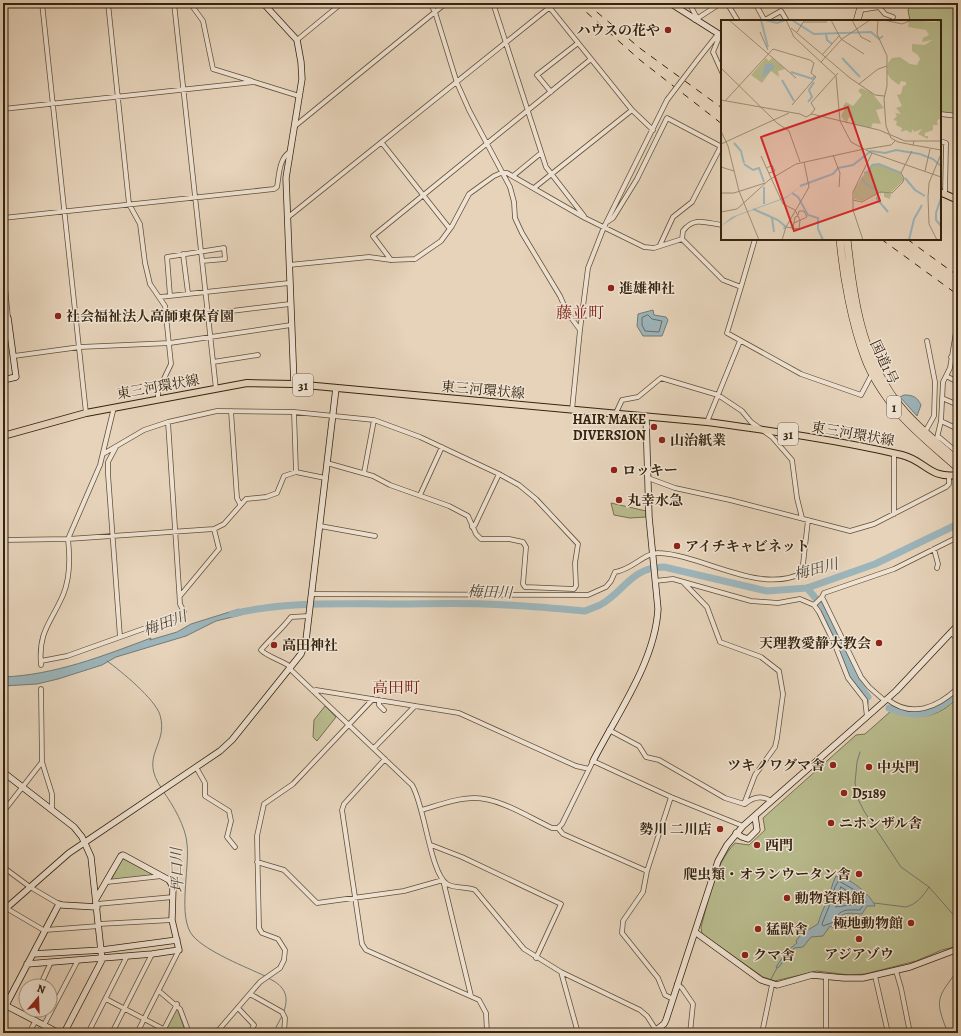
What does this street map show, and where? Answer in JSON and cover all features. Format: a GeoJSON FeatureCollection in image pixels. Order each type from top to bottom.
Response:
{"type":"FeatureCollection","features":[{"type":"Feature","properties":{"kind":"highway"},"geometry":{"type":"LineString","coordinates":[[852,20],[860,5]]}},
{"type":"Feature","properties":{"kind":"highway"},"geometry":{"type":"LineString","coordinates":[[857,20],[860,5]]}},
{"type":"Feature","properties":{"kind":"highway","name":"国道1号"},"geometry":{"type":"LineString","coordinates":[[840,240],[842,257],[865,358],[896,402],[925,432],[938,440],[958,461]]}},
{"type":"Feature","properties":{"kind":"highway","name":"国道1号"},"geometry":{"type":"LineString","coordinates":[[847,240],[858,325]]}},
{"type":"Feature","properties":{"kind":"highway","name":"国道1号"},"geometry":{"type":"LineString","coordinates":[[875,371],[899,412],[917,432],[958,468]]}},
{"type":"Feature","properties":{"kind":"main road"},"geometry":{"type":"LineString","coordinates":[[942,193],[958,200]]}},
{"type":"Feature","properties":{"kind":"main road","name":"東三河環状線"},"geometry":{"type":"LineString","coordinates":[[3,436],[86,412],[246,383],[294,384],[707,422],[760,429],[894,454],[912,459],[935,473],[949,476],[958,475]]}},
{"type":"Feature","properties":{"kind":"street"},"geometry":{"type":"LineString","coordinates":[[42,3],[86,412]]}},
{"type":"Feature","properties":{"kind":"street"},"geometry":{"type":"LineString","coordinates":[[108,3],[129,204],[140,224],[145,263],[150,284],[165,306],[170,343],[171,364],[158,391],[158,399]]}},
{"type":"Feature","properties":{"kind":"street"},"geometry":{"type":"LineString","coordinates":[[174,3],[216,389]]}},
{"type":"Feature","properties":{"kind":"street"},"geometry":{"type":"LineString","coordinates":[[190,3],[203,21],[213,69],[299,96]]}},
{"type":"Feature","properties":{"kind":"street"},"geometry":{"type":"LineString","coordinates":[[263,3],[297,40],[301,62],[302,79],[286,178],[294,384]]}},
{"type":"Feature","properties":{"kind":"street"},"geometry":{"type":"LineString","coordinates":[[297,40],[342,3]]}},
{"type":"Feature","properties":{"kind":"street"},"geometry":{"type":"LineString","coordinates":[[430,3],[435,12],[457,83],[510,187],[514,202],[515,218],[522,233],[560,296],[567,312],[580,330]]}},
{"type":"Feature","properties":{"kind":"street"},"geometry":{"type":"LineString","coordinates":[[294,127],[446,3]]}},
{"type":"Feature","properties":{"kind":"street"},"geometry":{"type":"LineString","coordinates":[[493,3],[541,153],[550,174],[585,218]]}},
{"type":"Feature","properties":{"kind":"street"},"geometry":{"type":"LineString","coordinates":[[546,3],[632,110],[653,130]]}},
{"type":"Feature","properties":{"kind":"street"},"geometry":{"type":"LineString","coordinates":[[670,3],[720,35]]}},
{"type":"Feature","properties":{"kind":"street"},"geometry":{"type":"LineString","coordinates":[[689,3],[696,19]]}},
{"type":"Feature","properties":{"kind":"street"},"geometry":{"type":"LineString","coordinates":[[696,19],[721,3]]}},
{"type":"Feature","properties":{"kind":"street"},"geometry":{"type":"LineString","coordinates":[[727,3],[737,20]]}},
{"type":"Feature","properties":{"kind":"street"},"geometry":{"type":"LineString","coordinates":[[755,3],[764,20]]}},
{"type":"Feature","properties":{"kind":"street"},"geometry":{"type":"LineString","coordinates":[[860,5],[879,7],[885,14],[892,17]]}},
{"type":"Feature","properties":{"kind":"street"},"geometry":{"type":"LineString","coordinates":[[287,218],[550,7]]}},
{"type":"Feature","properties":{"kind":"street"},"geometry":{"type":"LineString","coordinates":[[767,20],[781,11],[786,20]]}},
{"type":"Feature","properties":{"kind":"street"},"geometry":{"type":"LineString","coordinates":[[572,410],[588,268],[606,222],[667,100],[699,58],[720,35]]}},
{"type":"Feature","properties":{"kind":"street"},"geometry":{"type":"LineString","coordinates":[[720,35],[713,52],[721,70]]}},
{"type":"Feature","properties":{"kind":"street"},"geometry":{"type":"LineString","coordinates":[[551,92],[537,75],[578,43]]}},
{"type":"Feature","properties":{"kind":"street"},"geometry":{"type":"LineString","coordinates":[[391,260],[373,236],[591,59]]}},
{"type":"Feature","properties":{"kind":"street"},"geometry":{"type":"LineString","coordinates":[[3,109],[254,82]]}},
{"type":"Feature","properties":{"kind":"street"},"geometry":{"type":"LineString","coordinates":[[534,188],[632,110]]}},
{"type":"Feature","properties":{"kind":"street"},"geometry":{"type":"LineString","coordinates":[[941,114],[958,116]]}},
{"type":"Feature","properties":{"kind":"street"},"geometry":{"type":"LineString","coordinates":[[606,222],[613,218],[637,179],[667,118],[721,145]]}},
{"type":"Feature","properties":{"kind":"street"},"geometry":{"type":"LineString","coordinates":[[941,140],[946,143],[942,193]]}},
{"type":"Feature","properties":{"kind":"street"},"geometry":{"type":"LineString","coordinates":[[382,143],[450,229]]}},
{"type":"Feature","properties":{"kind":"street"},"geometry":{"type":"LineString","coordinates":[[660,245],[673,217],[692,202],[721,148]]}},
{"type":"Feature","properties":{"kind":"street"},"geometry":{"type":"LineString","coordinates":[[3,218],[64,210],[274,189],[277,187],[283,160],[286,154],[290,152]]}},
{"type":"Feature","properties":{"kind":"street"},"geometry":{"type":"LineString","coordinates":[[513,176],[541,153]]}},
{"type":"Feature","properties":{"kind":"street"},"geometry":{"type":"LineString","coordinates":[[289,265],[368,257],[391,260],[415,259],[441,241],[450,229],[469,194],[494,176],[504,173],[513,176],[585,218],[644,247],[654,248],[660,245],[682,240]]}},
{"type":"Feature","properties":{"kind":"street"},"geometry":{"type":"LineString","coordinates":[[682,240],[683,231],[694,221],[721,225]]}},
{"type":"Feature","properties":{"kind":"street"},"geometry":{"type":"LineString","coordinates":[[958,226],[958,231]]}},
{"type":"Feature","properties":{"kind":"street"},"geometry":{"type":"LineString","coordinates":[[682,240],[723,280],[741,287]]}},
{"type":"Feature","properties":{"kind":"street"},"geometry":{"type":"LineString","coordinates":[[756,240],[728,333],[801,374],[861,395],[875,371]]}},
{"type":"Feature","properties":{"kind":"street"},"geometry":{"type":"LineString","coordinates":[[170,296],[166,259],[183,254],[224,248],[225,259],[202,261]]}},
{"type":"Feature","properties":{"kind":"street"},"geometry":{"type":"LineString","coordinates":[[183,254],[188,294]]}},
{"type":"Feature","properties":{"kind":"street"},"geometry":{"type":"LineString","coordinates":[[3,266],[6,318],[14,356],[16,377],[3,380]]}},
{"type":"Feature","properties":{"kind":"street"},"geometry":{"type":"LineString","coordinates":[[160,297],[289,283]]}},
{"type":"Feature","properties":{"kind":"street"},"geometry":{"type":"LineString","coordinates":[[208,314],[290,304]]}},
{"type":"Feature","properties":{"kind":"street"},"geometry":{"type":"LineString","coordinates":[[958,320],[950,368],[943,382],[941,421],[938,440],[958,453]]}},
{"type":"Feature","properties":{"kind":"street"},"geometry":{"type":"LineString","coordinates":[[14,356],[78,348],[170,343],[291,325]]}},
{"type":"Feature","properties":{"kind":"street"},"geometry":{"type":"LineString","coordinates":[[707,422],[740,341]]}},
{"type":"Feature","properties":{"kind":"street"},"geometry":{"type":"LineString","coordinates":[[925,432],[934,416],[935,382],[928,341]]}},
{"type":"Feature","properties":{"kind":"street"},"geometry":{"type":"LineString","coordinates":[[213,362],[258,355]]}},
{"type":"Feature","properties":{"kind":"street"},"geometry":{"type":"LineString","coordinates":[[951,357],[958,360]]}},
{"type":"Feature","properties":{"kind":"street"},"geometry":{"type":"LineString","coordinates":[[946,376],[958,382]]}},
{"type":"Feature","properties":{"kind":"street"},"geometry":{"type":"LineString","coordinates":[[612,414],[622,400],[638,397],[661,378],[718,395],[742,411],[760,429],[772,437],[792,460],[797,498],[802,518]]}},
{"type":"Feature","properties":{"kind":"street"},"geometry":{"type":"LineString","coordinates":[[172,920],[45,930],[4,910],[52,866],[220,751],[232,740],[301,654],[306,640],[336,388]]}},
{"type":"Feature","properties":{"kind":"street"},"geometry":{"type":"LineString","coordinates":[[942,398],[958,405]]}},
{"type":"Feature","properties":{"kind":"street"},"geometry":{"type":"LineString","coordinates":[[114,408],[103,454],[94,482],[68,539],[70,551],[67,581],[63,595],[44,631],[40,644],[41,663],[67,656],[182,615],[184,612],[180,604],[168,422]]}},
{"type":"Feature","properties":{"kind":"street"},"geometry":{"type":"LineString","coordinates":[[103,454],[144,430],[168,422],[217,411],[294,412],[374,420],[420,436],[499,474],[527,491],[577,541],[579,546],[575,563],[576,586],[574,589],[525,587],[523,584],[525,544],[509,539],[481,539],[472,527],[468,516],[449,506],[390,485],[364,473],[327,463]]}},
{"type":"Feature","properties":{"kind":"street"},"geometry":{"type":"LineString","coordinates":[[231,411],[237,498],[240,504]]}},
{"type":"Feature","properties":{"kind":"street"},"geometry":{"type":"LineString","coordinates":[[294,412],[296,472]]}},
{"type":"Feature","properties":{"kind":"street"},"geometry":{"type":"LineString","coordinates":[[422,810],[464,799],[482,799],[497,803],[552,828],[558,828],[562,824],[609,730],[642,670],[652,646],[657,623],[658,609],[652,555],[646,417]]}},
{"type":"Feature","properties":{"kind":"street"},"geometry":{"type":"LineString","coordinates":[[364,473],[374,420]]}},
{"type":"Feature","properties":{"kind":"street"},"geometry":{"type":"LineString","coordinates":[[941,421],[958,429]]}},
{"type":"Feature","properties":{"kind":"street"},"geometry":{"type":"LineString","coordinates":[[118,445],[108,462],[120,637]]}},
{"type":"Feature","properties":{"kind":"street"},"geometry":{"type":"LineString","coordinates":[[420,495],[442,447]]}},
{"type":"Feature","properties":{"kind":"street"},"geometry":{"type":"LineString","coordinates":[[894,454],[894,514]]}},
{"type":"Feature","properties":{"kind":"street"},"geometry":{"type":"LineString","coordinates":[[3,540],[68,539],[214,529],[224,524],[240,504],[246,499],[274,495],[277,493],[284,476],[296,472],[325,478]]}},
{"type":"Feature","properties":{"kind":"street"},"geometry":{"type":"LineString","coordinates":[[472,527],[475,525],[499,474]]}},
{"type":"Feature","properties":{"kind":"street"},"geometry":{"type":"LineString","coordinates":[[648,478],[676,488],[850,531],[874,524],[946,487],[949,484],[949,476]]}},
{"type":"Feature","properties":{"kind":"street"},"geometry":{"type":"LineString","coordinates":[[311,595],[588,595],[606,586],[611,581],[615,572],[624,571],[658,553],[678,556],[737,574],[756,578],[777,579],[795,577],[802,573],[808,520]]}},
{"type":"Feature","properties":{"kind":"street"},"geometry":{"type":"LineString","coordinates":[[320,526],[375,536]]}},
{"type":"Feature","properties":{"kind":"street"},"geometry":{"type":"LineString","coordinates":[[180,596],[220,550],[214,529]]}},
{"type":"Feature","properties":{"kind":"street"},"geometry":{"type":"LineString","coordinates":[[815,605],[822,598],[824,593],[894,569],[958,538]]}},
{"type":"Feature","properties":{"kind":"street"},"geometry":{"type":"LineString","coordinates":[[934,549],[938,564],[937,568]]}},
{"type":"Feature","properties":{"kind":"street"},"geometry":{"type":"LineString","coordinates":[[655,581],[674,579],[751,601],[778,603],[800,599],[815,605],[829,632],[848,678],[864,700],[867,717]]}},
{"type":"Feature","properties":{"kind":"street"},"geometry":{"type":"LineString","coordinates":[[683,582],[707,607],[720,642],[761,657],[776,668],[779,673],[783,694],[775,747],[755,775],[744,804]]}},
{"type":"Feature","properties":{"kind":"street"},"geometry":{"type":"LineString","coordinates":[[822,598],[861,677],[869,687],[886,700],[900,706],[919,710],[945,700],[958,688]]}},
{"type":"Feature","properties":{"kind":"street"},"geometry":{"type":"LineString","coordinates":[[308,616],[291,617],[282,629],[272,636],[261,650],[264,653],[284,661],[313,691],[412,785],[422,810],[437,870],[442,880],[471,996]]}},
{"type":"Feature","properties":{"kind":"street"},"geometry":{"type":"LineString","coordinates":[[257,862],[284,870],[317,903],[356,899],[404,891],[442,880],[454,887],[470,888],[480,894],[524,949],[536,958],[561,972],[640,1010],[647,1016],[657,1032],[664,1024],[718,861],[727,844],[743,826],[918,670],[958,625]]}},
{"type":"Feature","properties":{"kind":"street"},"geometry":{"type":"LineString","coordinates":[[951,633],[958,639]]}},
{"type":"Feature","properties":{"kind":"street"},"geometry":{"type":"LineString","coordinates":[[41,689],[42,762],[52,794],[52,810]]}},
{"type":"Feature","properties":{"kind":"street"},"geometry":{"type":"LineString","coordinates":[[313,691],[316,690],[459,713],[576,766],[589,769]]}},
{"type":"Feature","properties":{"kind":"street"},"geometry":{"type":"LineString","coordinates":[[216,1033],[266,977],[280,968],[284,960],[285,950],[278,940],[262,933],[259,928],[257,836],[264,804],[293,784],[373,699]]}},
{"type":"Feature","properties":{"kind":"street"},"geometry":{"type":"LineString","coordinates":[[379,700],[378,705],[384,710]]}},
{"type":"Feature","properties":{"kind":"street"},"geometry":{"type":"LineString","coordinates":[[374,748],[415,706]]}},
{"type":"Feature","properties":{"kind":"street"},"geometry":{"type":"LineString","coordinates":[[609,730],[639,746],[646,757],[657,760],[725,798],[744,804],[764,797],[772,801]]}},
{"type":"Feature","properties":{"kind":"street"},"geometry":{"type":"LineString","coordinates":[[386,759],[344,804],[342,810],[363,947],[479,1000],[483,1006],[487,1033]]}},
{"type":"Feature","properties":{"kind":"street"},"geometry":{"type":"LineString","coordinates":[[593,761],[743,826]]}},
{"type":"Feature","properties":{"kind":"street"},"geometry":{"type":"LineString","coordinates":[[3,812],[42,762]]}},
{"type":"Feature","properties":{"kind":"street"},"geometry":{"type":"LineString","coordinates":[[196,767],[205,783],[205,796],[229,811],[231,821],[228,837],[235,847]]}},
{"type":"Feature","properties":{"kind":"street"},"geometry":{"type":"LineString","coordinates":[[3,772],[74,827],[85,842],[91,857],[102,957],[64,1033]]}},
{"type":"Feature","properties":{"kind":"street"},"geometry":{"type":"LineString","coordinates":[[671,796],[647,871],[643,892],[623,921],[622,933],[658,978],[665,995],[673,999]]}},
{"type":"Feature","properties":{"kind":"street"},"geometry":{"type":"LineString","coordinates":[[736,833],[748,839],[757,830],[754,816]]}},
{"type":"Feature","properties":{"kind":"street"},"geometry":{"type":"LineString","coordinates":[[558,828],[563,834],[647,871]]}},
{"type":"Feature","properties":{"kind":"street"},"geometry":{"type":"LineString","coordinates":[[431,845],[462,857],[561,904],[536,958]]}},
{"type":"Feature","properties":{"kind":"street"},"geometry":{"type":"LineString","coordinates":[[97,904],[107,882],[121,856],[123,855],[172,882],[172,920],[179,950],[137,1033]]}},
{"type":"Feature","properties":{"kind":"street"},"geometry":{"type":"LineString","coordinates":[[3,867],[30,887],[62,906],[173,898]]}},
{"type":"Feature","properties":{"kind":"street"},"geometry":{"type":"LineString","coordinates":[[107,882],[162,876]]}},
{"type":"Feature","properties":{"kind":"street"},"geometry":{"type":"LineString","coordinates":[[18,1010],[4,1006],[60,904]]}},
{"type":"Feature","properties":{"kind":"street"},"geometry":{"type":"LineString","coordinates":[[695,932],[756,977],[772,985],[782,984],[806,976],[826,976],[854,979],[875,976],[896,971],[958,949]]}},
{"type":"Feature","properties":{"kind":"street"},"geometry":{"type":"LineString","coordinates":[[33,954],[102,950],[177,940]]}},
{"type":"Feature","properties":{"kind":"street"},"geometry":{"type":"LineString","coordinates":[[27,964],[152,954],[179,950]]}},
{"type":"Feature","properties":{"kind":"street"},"geometry":{"type":"LineString","coordinates":[[112,1033],[152,954]]}},
{"type":"Feature","properties":{"kind":"street"},"geometry":{"type":"LineString","coordinates":[[88,1033],[127,956]]}},
{"type":"Feature","properties":{"kind":"street"},"geometry":{"type":"LineString","coordinates":[[44,1025],[78,960]]}},
{"type":"Feature","properties":{"kind":"street"},"geometry":{"type":"LineString","coordinates":[[44,978],[51,962]]}},
{"type":"Feature","properties":{"kind":"street"},"geometry":{"type":"LineString","coordinates":[[896,971],[910,1033]]}},
{"type":"Feature","properties":{"kind":"street"},"geometry":{"type":"LineString","coordinates":[[561,972],[578,1033]]}},
{"type":"Feature","properties":{"kind":"street"},"geometry":{"type":"LineString","coordinates":[[826,976],[826,1033]]}},
{"type":"Feature","properties":{"kind":"street"},"geometry":{"type":"LineString","coordinates":[[875,976],[888,1033]]}},
{"type":"Feature","properties":{"kind":"street"},"geometry":{"type":"LineString","coordinates":[[677,984],[682,988],[693,1004],[690,1033]]}},
{"type":"Feature","properties":{"kind":"street"},"geometry":{"type":"LineString","coordinates":[[762,1033],[772,985]]}},
{"type":"Feature","properties":{"kind":"street"},"geometry":{"type":"LineString","coordinates":[[159,990],[177,1004],[189,1033]]}},
{"type":"Feature","properties":{"kind":"street"},"geometry":{"type":"LineString","coordinates":[[250,994],[283,1014],[284,1033]]}},
{"type":"Feature","properties":{"kind":"street"},"geometry":{"type":"LineString","coordinates":[[106,999],[163,1031],[171,1033]]}},
{"type":"Feature","properties":{"kind":"street"},"geometry":{"type":"LineString","coordinates":[[163,1031],[177,1004]]}},
{"type":"Feature","properties":{"kind":"street"},"geometry":{"type":"LineString","coordinates":[[238,1008],[254,1025],[250,1033]]}},
{"type":"Feature","properties":{"kind":"street"},"geometry":{"type":"LineString","coordinates":[[33,1018],[59,1033]]}},
{"type":"Feature","properties":{"kind":"street"},"geometry":{"type":"LineString","coordinates":[[29,1033],[36,1020]]}},
{"type":"Feature","properties":{"kind":"green space"},"geometry":{"type":"Polygon","coordinates":[[[912,3],[958,3],[958,115],[941,113],[941,20],[910,20],[908,10],[912,3]]]}},
{"type":"Feature","properties":{"kind":"green space"},"geometry":{"type":"Polygon","coordinates":[[[611,503],[646,511],[646,517],[630,518],[614,515],[611,503]]]}},
{"type":"Feature","properties":{"kind":"green space"},"geometry":{"type":"Polygon","coordinates":[[[958,697],[958,946],[942,950],[916,961],[865,974],[849,975],[817,971],[775,981],[763,977],[702,934],[701,927],[713,883],[722,861],[735,843],[749,845],[765,830],[763,818],[856,735],[865,734],[891,711],[910,716],[927,716],[943,709],[958,697]]]}},
{"type":"Feature","properties":{"kind":"green space"},"geometry":{"type":"Polygon","coordinates":[[[325,706],[336,717],[317,741],[313,737],[314,720],[325,706]]]}},
{"type":"Feature","properties":{"kind":"green space"},"geometry":{"type":"Polygon","coordinates":[[[122,858],[157,876],[111,880],[122,858]]]}},
{"type":"Feature","properties":{"kind":"green space"},"geometry":{"type":"Polygon","coordinates":[[[177,1008],[186,1033],[175,1033],[166,1028],[177,1008]]]}},
{"type":"Feature","properties":{"kind":"water"},"geometry":{"type":"Polygon","coordinates":[[[653,310],[654,315],[666,317],[668,320],[662,336],[643,336],[637,326],[638,314],[653,310]]]}},
{"type":"Feature","properties":{"kind":"water"},"geometry":{"type":"Polygon","coordinates":[[[910,395],[916,398],[921,405],[917,416],[900,397],[910,395]]]}},
{"type":"Feature","properties":{"kind":"water"},"geometry":{"type":"Polygon","coordinates":[[[239,609],[241,615],[216,621],[186,636],[116,657],[102,665],[37,684],[3,686],[3,677],[41,673],[78,664],[151,638],[150,640],[177,632],[191,624],[239,609]]]}},
{"type":"Feature","properties":{"kind":"water"},"geometry":{"type":"Polygon","coordinates":[[[836,876],[847,879],[853,883],[869,897],[875,906],[867,906],[862,914],[849,913],[843,915],[839,920],[838,930],[830,926],[823,936],[811,937],[803,947],[794,948],[778,968],[776,967],[787,951],[797,943],[796,941],[801,934],[818,924],[836,876]]]}},
{"type":"Feature","properties":{"kind":"waterway","name":"梅田川"},"geometry":{"type":"LineString","coordinates":[[232,614],[272,607],[313,604],[485,604],[585,611],[608,600],[629,581],[643,571],[664,567],[767,591],[807,588],[875,564],[958,524]]}},
{"type":"Feature","properties":{"kind":"waterway"},"geometry":{"type":"LineString","coordinates":[[807,588],[824,608],[855,679],[868,697]]}},
{"type":"Feature","properties":{"kind":"waterway","name":"坪口川"},"geometry":{"type":"LineString","coordinates":[[107,661],[129,678],[157,708],[162,726],[161,735],[153,759],[153,767],[155,777],[162,789]]}},
{"type":"Feature","properties":{"kind":"waterway"},"geometry":{"type":"LineString","coordinates":[[889,708],[909,714],[926,713],[941,706],[958,693]]}},
{"type":"Feature","properties":{"kind":"waterway"},"geometry":{"type":"LineString","coordinates":[[868,697],[868,704]]}},
{"type":"Feature","properties":{"kind":"waterway"},"geometry":{"type":"LineString","coordinates":[[860,752],[857,762],[855,783],[859,801],[864,811],[901,867],[929,887],[958,920]]}},
{"type":"Feature","properties":{"kind":"waterway","name":"坪口川"},"geometry":{"type":"LineString","coordinates":[[163,791],[178,816],[186,837],[187,854],[185,905],[188,928],[193,936],[207,948],[227,959],[265,976]]}},
{"type":"Feature","properties":{"kind":"waterway"},"geometry":{"type":"LineString","coordinates":[[874,903],[906,907],[910,906],[917,902],[929,887]]}},
{"type":"Feature","properties":{"kind":"waterway"},"geometry":{"type":"LineString","coordinates":[[771,979],[777,968]]}},
{"type":"Feature","properties":{"kind":"waterway"},"geometry":{"type":"LineString","coordinates":[[948,1033],[939,1006],[940,999],[942,993],[958,970]]}},
{"type":"Feature","properties":{"kind":"waterway","name":"坪口川"},"geometry":{"type":"LineString","coordinates":[[268,978],[278,984],[286,995],[286,1005],[284,1011]]}},
{"type":"Feature","properties":{"kind":"waterway","name":"坪口川"},"geometry":{"type":"LineString","coordinates":[[273,1033],[282,1016]]}},
{"type":"Feature","properties":{"kind":"railway"},"geometry":{"type":"LineString","coordinates":[[576,3],[640,60],[721,123]]}},
{"type":"Feature","properties":{"kind":"railway"},"geometry":{"type":"LineString","coordinates":[[586,3],[641,49],[721,107]]}},
{"type":"Feature","properties":{"kind":"railway"},"geometry":{"type":"LineString","coordinates":[[882,240],[958,295]]}},
{"type":"Feature","properties":{"kind":"railway"},"geometry":{"type":"LineString","coordinates":[[908,240],[958,276]]}},
{"type":"Feature","properties":{"kind":"place","name":"ハウスの花や"},"geometry":{"type":"Point","coordinates":[668,30]}},
{"type":"Feature","properties":{"kind":"place","name":"進雄神社"},"geometry":{"type":"Point","coordinates":[611,288]}},
{"type":"Feature","properties":{"kind":"place","name":"社会福祉法人高師東保育園"},"geometry":{"type":"Point","coordinates":[58,316]}},
{"type":"Feature","properties":{"kind":"place","name":"HAIR MAKE DIVERSION"},"geometry":{"type":"Point","coordinates":[654,427]}},
{"type":"Feature","properties":{"kind":"place","name":"山治紙業"},"geometry":{"type":"Point","coordinates":[662,440]}},
{"type":"Feature","properties":{"kind":"place","name":"ロッキー"},"geometry":{"type":"Point","coordinates":[614,470]}},
{"type":"Feature","properties":{"kind":"place","name":"丸幸水急"},"geometry":{"type":"Point","coordinates":[619,500]}},
{"type":"Feature","properties":{"kind":"place","name":"アイチキャビネット"},"geometry":{"type":"Point","coordinates":[677,546]}},
{"type":"Feature","properties":{"kind":"place","name":"天理教愛静大教会"},"geometry":{"type":"Point","coordinates":[879,643]}},
{"type":"Feature","properties":{"kind":"place","name":"高田神社"},"geometry":{"type":"Point","coordinates":[274,645]}},
{"type":"Feature","properties":{"kind":"place","name":"ツキノワグマ舎"},"geometry":{"type":"Point","coordinates":[833,765]}},
{"type":"Feature","properties":{"kind":"place","name":"中央門"},"geometry":{"type":"Point","coordinates":[869,767]}},
{"type":"Feature","properties":{"kind":"place","name":"D5189"},"geometry":{"type":"Point","coordinates":[844,793]}},
{"type":"Feature","properties":{"kind":"place","name":"ニホンザル舎"},"geometry":{"type":"Point","coordinates":[831,823]}},
{"type":"Feature","properties":{"kind":"place","name":"勢川 二川店"},"geometry":{"type":"Point","coordinates":[720,829]}},
{"type":"Feature","properties":{"kind":"place","name":"西門"},"geometry":{"type":"Point","coordinates":[757,845]}},
{"type":"Feature","properties":{"kind":"place","name":"爬虫類・オランウータン舎"},"geometry":{"type":"Point","coordinates":[859,874]}},
{"type":"Feature","properties":{"kind":"place","name":"動物資料館"},"geometry":{"type":"Point","coordinates":[787,898]}},
{"type":"Feature","properties":{"kind":"place","name":"極地動物館"},"geometry":{"type":"Point","coordinates":[911,923]}},
{"type":"Feature","properties":{"kind":"place","name":"猛獣舎"},"geometry":{"type":"Point","coordinates":[758,929]}},
{"type":"Feature","properties":{"kind":"place","name":"アジアゾウ"},"geometry":{"type":"Point","coordinates":[859,939]}},
{"type":"Feature","properties":{"kind":"place","name":"クマ舎"},"geometry":{"type":"Point","coordinates":[745,955]}},
{"type":"Feature","properties":{"kind":"district","name":"藤並町"},"geometry":{"type":"Point","coordinates":[580,313]}},
{"type":"Feature","properties":{"kind":"district","name":"高田町"},"geometry":{"type":"Point","coordinates":[396,688]}}]}
